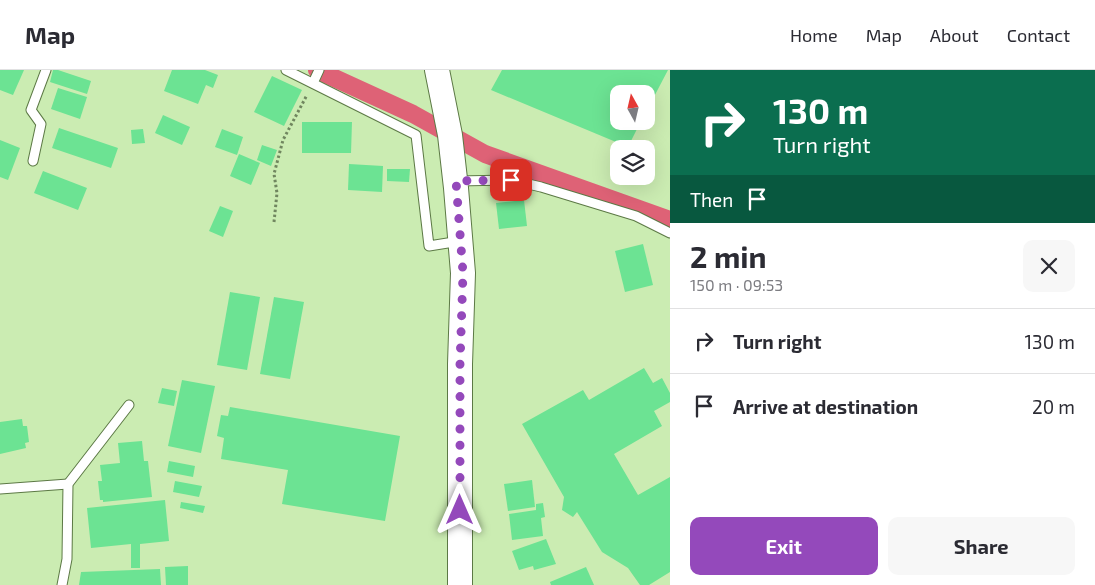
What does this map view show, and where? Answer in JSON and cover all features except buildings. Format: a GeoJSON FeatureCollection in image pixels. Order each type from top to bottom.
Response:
{"type":"FeatureCollection","features":[{"type":"Feature","properties":{"kind":"main road"},"geometry":{"type":"LineString","coordinates":[[437,70],[450,135],[456,181],[463,273],[460,364],[460,585]]}},
{"type":"Feature","properties":{"kind":"lane"},"geometry":{"type":"LineString","coordinates":[[33,161],[41,124],[31,110],[46,70]]}},
{"type":"Feature","properties":{"kind":"lane"},"geometry":{"type":"LineString","coordinates":[[286,70],[416,135],[429,246],[460,241]]}},
{"type":"Feature","properties":{"kind":"lane"},"geometry":{"type":"LineString","coordinates":[[313,83],[319,70]]}},
{"type":"Feature","properties":{"kind":"lane"},"geometry":{"type":"LineString","coordinates":[[456,181],[511,180],[636,216],[670,233]]}},
{"type":"Feature","properties":{"kind":"lane"},"geometry":{"type":"LineString","coordinates":[[62,585],[67,559],[68,484],[128,405]]}},
{"type":"Feature","properties":{"kind":"lane"},"geometry":{"type":"LineString","coordinates":[[0,489],[68,484]]}},
{"type":"Feature","properties":{"kind":"path"},"geometry":{"type":"LineString","coordinates":[[274,222],[277,193],[274,174],[283,140],[313,83]]}},
{"type":"Feature","properties":{"kind":"waterway"},"geometry":{"type":"LineString","coordinates":[[317,70],[413,114],[485,154],[670,220]]}},
{"type":"Feature","properties":{"kind":"route"},"geometry":{"type":"LineString","coordinates":[[460,510],[460,364],[463,273],[456,181],[511,180]]}}]}
